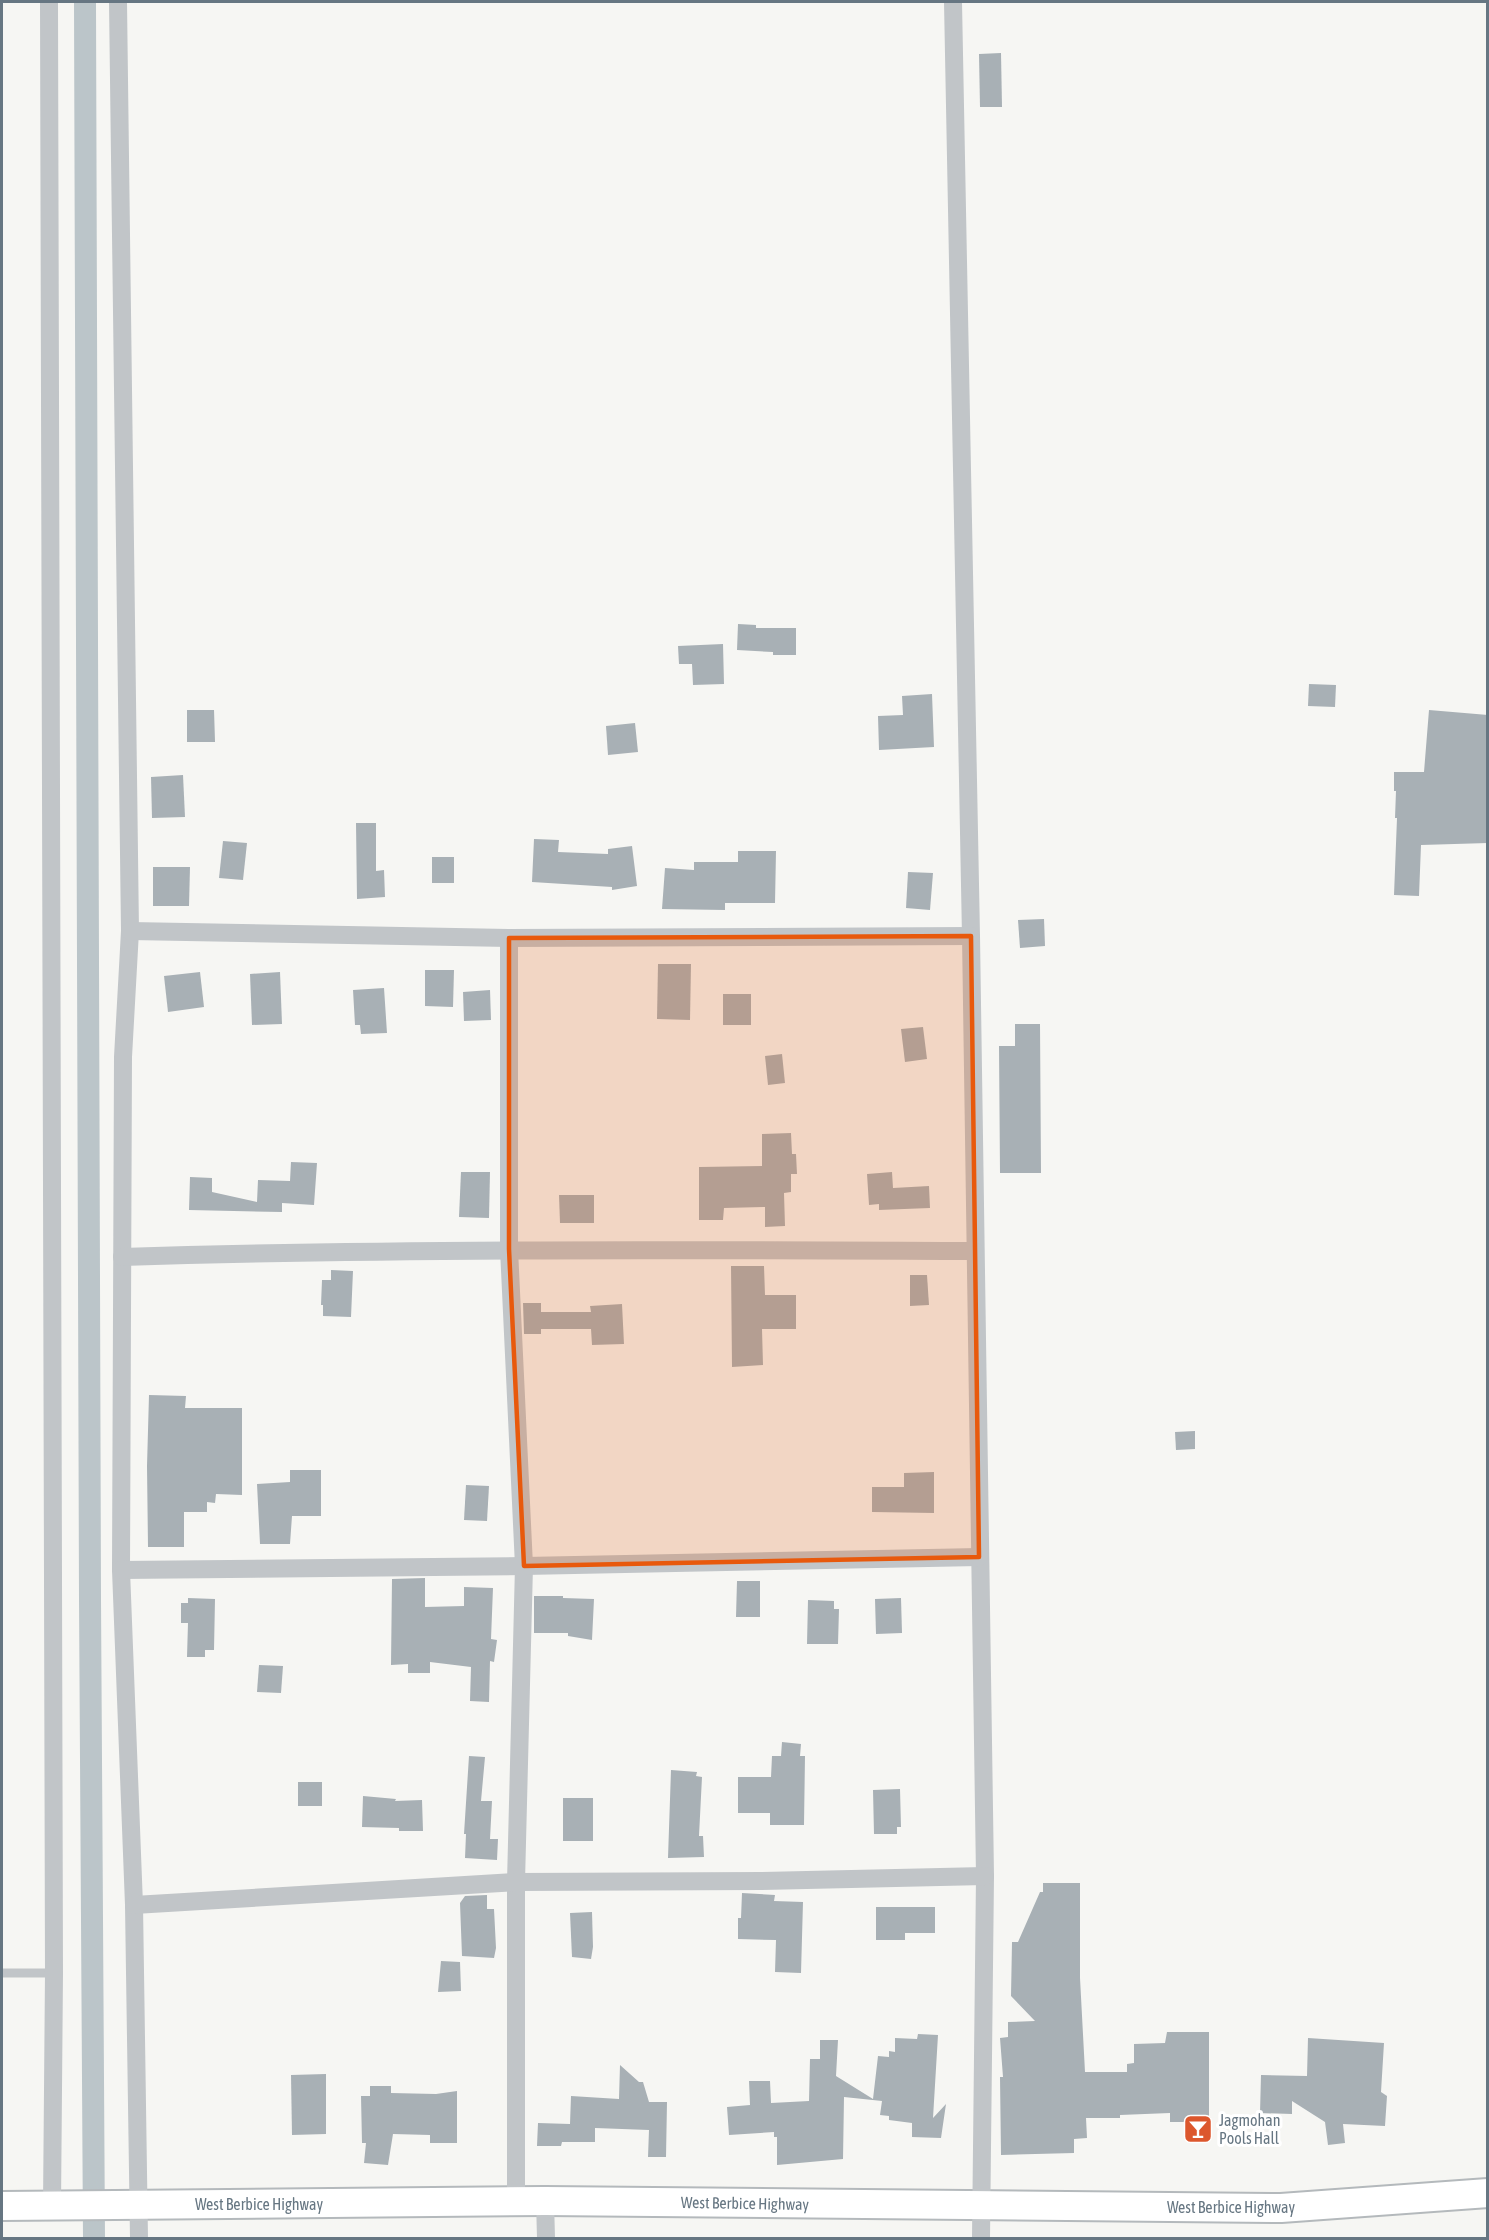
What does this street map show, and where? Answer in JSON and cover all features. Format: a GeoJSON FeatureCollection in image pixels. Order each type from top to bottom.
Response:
{"type":"FeatureCollection","features":[{"type":"Feature","properties":{"kind":"main road","name":"West Berbice Highway"},"geometry":{"type":"LineString","coordinates":[[2,2206],[545,2201],[1281,2208],[1488,2193]]}},
{"type":"Feature","properties":{"kind":"street"},"geometry":{"type":"LineString","coordinates":[[49,2],[54,1973],[52,2206]]}},
{"type":"Feature","properties":{"kind":"street"},"geometry":{"type":"LineString","coordinates":[[118,2],[130,931],[123,1057],[121,1570],[134,1905],[139,2238]]}},
{"type":"Feature","properties":{"kind":"street"},"geometry":{"type":"LineString","coordinates":[[952,2],[971,936],[985,1876],[981,2238]]}},
{"type":"Feature","properties":{"kind":"street"},"geometry":{"type":"LineString","coordinates":[[130,931],[509,938],[971,936]]}},
{"type":"Feature","properties":{"kind":"street"},"geometry":{"type":"LineString","coordinates":[[509,938],[509,1249],[524,1566],[516,1882],[516,2202]]}},
{"type":"Feature","properties":{"kind":"street"},"geometry":{"type":"LineString","coordinates":[[122,1257],[311,1251],[509,1249],[974,1251]]}},
{"type":"Feature","properties":{"kind":"street"},"geometry":{"type":"LineString","coordinates":[[121,1570],[524,1566],[980,1557]]}},
{"type":"Feature","properties":{"kind":"street"},"geometry":{"type":"LineString","coordinates":[[134,1905],[516,1882],[750,1881],[985,1876]]}},
{"type":"Feature","properties":{"kind":"street"},"geometry":{"type":"LineString","coordinates":[[545,2201],[546,2238]]}},
{"type":"Feature","properties":{"kind":"lane"},"geometry":{"type":"LineString","coordinates":[[2,1973],[54,1973]]}},
{"type":"Feature","properties":{"kind":"highlighted area"},"geometry":{"type":"Polygon","coordinates":[[[971,936],[979,1557],[524,1566],[509,1249],[509,938],[971,936]]]}},
{"type":"Feature","properties":{"kind":"building"},"geometry":{"type":"Polygon","coordinates":[[[1001,53],[1002,107],[980,107],[979,54],[1001,53]]]}},
{"type":"Feature","properties":{"kind":"building"},"geometry":{"type":"Polygon","coordinates":[[[738,624],[756,625],[756,628],[796,628],[796,655],[773,655],[773,652],[737,650],[738,624]]]}},
{"type":"Feature","properties":{"kind":"building"},"geometry":{"type":"Polygon","coordinates":[[[723,644],[724,684],[693,685],[692,664],[679,664],[678,646],[723,644]]]}},
{"type":"Feature","properties":{"kind":"building"},"geometry":{"type":"Polygon","coordinates":[[[1309,684],[1336,685],[1335,707],[1308,706],[1309,684]]]}},
{"type":"Feature","properties":{"kind":"building"},"geometry":{"type":"Polygon","coordinates":[[[932,694],[934,747],[879,750],[878,716],[903,715],[902,696],[932,694]]]}},
{"type":"Feature","properties":{"kind":"building"},"geometry":{"type":"Polygon","coordinates":[[[187,710],[214,710],[215,742],[187,742],[187,710]]]}},
{"type":"Feature","properties":{"kind":"building"},"geometry":{"type":"Polygon","coordinates":[[[1429,710],[1488,715],[1488,843],[1421,845],[1419,896],[1394,895],[1397,818],[1395,818],[1394,772],[1424,772],[1429,710]]]}},
{"type":"Feature","properties":{"kind":"building"},"geometry":{"type":"Polygon","coordinates":[[[635,723],[638,752],[608,755],[606,726],[635,723]]]}},
{"type":"Feature","properties":{"kind":"building"},"geometry":{"type":"Polygon","coordinates":[[[183,775],[185,817],[152,818],[151,777],[183,775]]]}},
{"type":"Feature","properties":{"kind":"building"},"geometry":{"type":"Polygon","coordinates":[[[356,823],[376,823],[376,871],[384,870],[385,897],[357,899],[356,823]]]}},
{"type":"Feature","properties":{"kind":"building"},"geometry":{"type":"Polygon","coordinates":[[[534,839],[559,840],[558,852],[608,854],[608,849],[632,846],[637,886],[612,890],[612,887],[532,882],[534,839]]]}},
{"type":"Feature","properties":{"kind":"building"},"geometry":{"type":"Polygon","coordinates":[[[223,841],[247,843],[243,880],[219,878],[223,841]]]}},
{"type":"Feature","properties":{"kind":"building"},"geometry":{"type":"Polygon","coordinates":[[[738,851],[776,851],[775,903],[725,903],[725,910],[662,909],[665,868],[694,870],[694,862],[738,862],[738,851]]]}},
{"type":"Feature","properties":{"kind":"building"},"geometry":{"type":"Polygon","coordinates":[[[432,857],[454,857],[454,883],[432,883],[432,857]]]}},
{"type":"Feature","properties":{"kind":"building"},"geometry":{"type":"Polygon","coordinates":[[[153,867],[190,867],[189,906],[153,906],[153,867]]]}},
{"type":"Feature","properties":{"kind":"building"},"geometry":{"type":"Polygon","coordinates":[[[908,872],[933,873],[930,910],[906,908],[908,872]]]}},
{"type":"Feature","properties":{"kind":"building"},"geometry":{"type":"Polygon","coordinates":[[[1044,919],[1045,946],[1020,948],[1018,920],[1044,919]]]}},
{"type":"Feature","properties":{"kind":"building"},"geometry":{"type":"Polygon","coordinates":[[[658,964],[691,964],[690,1020],[657,1019],[658,964]]]}},
{"type":"Feature","properties":{"kind":"building"},"geometry":{"type":"Polygon","coordinates":[[[425,970],[454,970],[453,1007],[425,1006],[425,970]]]}},
{"type":"Feature","properties":{"kind":"building"},"geometry":{"type":"Polygon","coordinates":[[[200,972],[204,1007],[168,1012],[164,976],[200,972]]]}},
{"type":"Feature","properties":{"kind":"building"},"geometry":{"type":"Polygon","coordinates":[[[280,972],[282,1024],[252,1025],[250,974],[280,972]]]}},
{"type":"Feature","properties":{"kind":"building"},"geometry":{"type":"Polygon","coordinates":[[[384,988],[387,1033],[361,1034],[360,1025],[355,1025],[353,990],[384,988]]]}},
{"type":"Feature","properties":{"kind":"building"},"geometry":{"type":"Polygon","coordinates":[[[490,990],[491,1020],[464,1021],[463,992],[490,990]]]}},
{"type":"Feature","properties":{"kind":"building"},"geometry":{"type":"Polygon","coordinates":[[[723,994],[751,994],[751,1025],[723,1025],[723,994]]]}},
{"type":"Feature","properties":{"kind":"building"},"geometry":{"type":"Polygon","coordinates":[[[1015,1024],[1040,1024],[1041,1173],[1000,1173],[999,1046],[1015,1046],[1015,1024]]]}},
{"type":"Feature","properties":{"kind":"building"},"geometry":{"type":"Polygon","coordinates":[[[923,1027],[927,1059],[905,1062],[901,1029],[923,1027]]]}},
{"type":"Feature","properties":{"kind":"building"},"geometry":{"type":"Polygon","coordinates":[[[782,1054],[785,1083],[768,1085],[765,1056],[782,1054]]]}},
{"type":"Feature","properties":{"kind":"building"},"geometry":{"type":"Polygon","coordinates":[[[791,1133],[792,1154],[796,1154],[797,1174],[791,1174],[791,1192],[784,1193],[785,1226],[765,1227],[765,1207],[724,1208],[723,1220],[699,1220],[699,1167],[762,1166],[762,1134],[791,1133]]]}},
{"type":"Feature","properties":{"kind":"building"},"geometry":{"type":"Polygon","coordinates":[[[291,1162],[317,1163],[314,1205],[282,1203],[282,1212],[189,1210],[190,1177],[212,1178],[212,1192],[257,1202],[258,1180],[290,1181],[291,1162]]]}},
{"type":"Feature","properties":{"kind":"building"},"geometry":{"type":"Polygon","coordinates":[[[461,1172],[490,1172],[489,1218],[459,1217],[461,1172]]]}},
{"type":"Feature","properties":{"kind":"building"},"geometry":{"type":"Polygon","coordinates":[[[892,1172],[893,1188],[929,1186],[930,1208],[879,1210],[879,1204],[869,1205],[867,1174],[892,1172]]]}},
{"type":"Feature","properties":{"kind":"building"},"geometry":{"type":"Polygon","coordinates":[[[559,1195],[594,1195],[594,1223],[560,1223],[559,1195]]]}},
{"type":"Feature","properties":{"kind":"building"},"geometry":{"type":"Polygon","coordinates":[[[731,1266],[764,1266],[765,1295],[796,1295],[796,1329],[762,1329],[763,1365],[732,1367],[731,1266]]]}},
{"type":"Feature","properties":{"kind":"building"},"geometry":{"type":"Polygon","coordinates":[[[331,1270],[353,1271],[351,1317],[323,1316],[322,1280],[331,1280],[331,1270]]]}},
{"type":"Feature","properties":{"kind":"building"},"geometry":{"type":"Polygon","coordinates":[[[910,1275],[927,1275],[929,1305],[910,1306],[910,1275]]]}},
{"type":"Feature","properties":{"kind":"building"},"geometry":{"type":"Polygon","coordinates":[[[523,1303],[541,1303],[541,1312],[591,1312],[590,1306],[622,1304],[624,1344],[592,1345],[591,1329],[541,1329],[541,1334],[524,1334],[523,1303]]]}},
{"type":"Feature","properties":{"kind":"building"},"geometry":{"type":"Polygon","coordinates":[[[149,1395],[186,1396],[185,1408],[242,1408],[242,1495],[216,1494],[215,1503],[207,1502],[207,1512],[184,1512],[184,1547],[148,1547],[149,1395]]]}},
{"type":"Feature","properties":{"kind":"building"},"geometry":{"type":"Polygon","coordinates":[[[1195,1431],[1195,1449],[1176,1450],[1175,1432],[1195,1431]]]}},
{"type":"Feature","properties":{"kind":"building"},"geometry":{"type":"Polygon","coordinates":[[[290,1470],[321,1470],[321,1516],[292,1516],[290,1544],[260,1544],[257,1484],[290,1482],[290,1470]]]}},
{"type":"Feature","properties":{"kind":"building"},"geometry":{"type":"Polygon","coordinates":[[[934,1472],[934,1513],[872,1512],[872,1487],[904,1487],[904,1473],[934,1472]]]}},
{"type":"Feature","properties":{"kind":"building"},"geometry":{"type":"Polygon","coordinates":[[[466,1485],[489,1486],[487,1521],[464,1520],[466,1485]]]}},
{"type":"Feature","properties":{"kind":"building"},"geometry":{"type":"Polygon","coordinates":[[[425,1578],[425,1607],[464,1606],[464,1587],[493,1588],[491,1639],[497,1640],[494,1662],[490,1661],[489,1702],[470,1701],[471,1667],[430,1662],[430,1673],[408,1673],[408,1664],[391,1665],[392,1579],[425,1578]]]}},
{"type":"Feature","properties":{"kind":"building"},"geometry":{"type":"Polygon","coordinates":[[[737,1581],[760,1581],[760,1617],[736,1617],[737,1581]]]}},
{"type":"Feature","properties":{"kind":"building"},"geometry":{"type":"Polygon","coordinates":[[[534,1596],[594,1599],[592,1640],[568,1636],[568,1633],[534,1633],[534,1596]]]}},
{"type":"Feature","properties":{"kind":"building"},"geometry":{"type":"Polygon","coordinates":[[[188,1598],[215,1599],[214,1650],[205,1650],[205,1657],[187,1657],[188,1623],[181,1623],[181,1603],[188,1603],[188,1598]]]}},
{"type":"Feature","properties":{"kind":"building"},"geometry":{"type":"Polygon","coordinates":[[[901,1598],[902,1633],[876,1634],[875,1599],[901,1598]]]}},
{"type":"Feature","properties":{"kind":"building"},"geometry":{"type":"Polygon","coordinates":[[[808,1600],[834,1601],[834,1609],[839,1609],[838,1644],[807,1644],[808,1600]]]}},
{"type":"Feature","properties":{"kind":"building"},"geometry":{"type":"Polygon","coordinates":[[[259,1665],[283,1666],[281,1693],[257,1692],[259,1665]]]}},
{"type":"Feature","properties":{"kind":"building"},"geometry":{"type":"Polygon","coordinates":[[[782,1742],[801,1744],[800,1756],[805,1756],[804,1825],[770,1825],[770,1813],[738,1813],[738,1777],[771,1777],[772,1756],[781,1756],[782,1742]]]}},
{"type":"Feature","properties":{"kind":"building"},"geometry":{"type":"Polygon","coordinates":[[[469,1756],[485,1757],[481,1801],[492,1801],[490,1839],[498,1839],[497,1860],[465,1858],[466,1834],[464,1834],[469,1756]]]}},
{"type":"Feature","properties":{"kind":"building"},"geometry":{"type":"Polygon","coordinates":[[[671,1770],[697,1772],[696,1776],[702,1777],[699,1836],[703,1836],[704,1857],[668,1858],[671,1770]]]}},
{"type":"Feature","properties":{"kind":"building"},"geometry":{"type":"Polygon","coordinates":[[[298,1782],[322,1782],[322,1806],[298,1806],[298,1782]]]}},
{"type":"Feature","properties":{"kind":"building"},"geometry":{"type":"Polygon","coordinates":[[[900,1789],[901,1827],[897,1827],[897,1834],[874,1834],[873,1790],[900,1789]]]}},
{"type":"Feature","properties":{"kind":"building"},"geometry":{"type":"Polygon","coordinates":[[[363,1796],[396,1799],[395,1801],[422,1800],[423,1831],[362,1827],[363,1796]]]}},
{"type":"Feature","properties":{"kind":"building"},"geometry":{"type":"Polygon","coordinates":[[[563,1798],[593,1798],[593,1841],[563,1841],[563,1798]]]}},
{"type":"Feature","properties":{"kind":"building"},"geometry":{"type":"Polygon","coordinates":[[[1043,1883],[1080,1883],[1080,1978],[1085,2072],[1127,2072],[1127,2064],[1134,2063],[1134,2044],[1165,2043],[1167,2032],[1209,2032],[1209,2122],[1170,2122],[1170,2113],[1120,2115],[1120,2118],[1086,2118],[1087,2138],[1074,2139],[1074,2153],[1001,2155],[1000,2077],[1003,2077],[1000,2038],[1008,2037],[1008,2022],[1035,2021],[1011,1996],[1012,1942],[1018,1942],[1040,1892],[1043,1892],[1043,1883]]]}},
{"type":"Feature","properties":{"kind":"building"},"geometry":{"type":"Polygon","coordinates":[[[742,1893],[775,1895],[774,1901],[803,1902],[801,1973],[775,1972],[776,1940],[738,1939],[738,1918],[741,1918],[742,1893]]]}},
{"type":"Feature","properties":{"kind":"building"},"geometry":{"type":"Polygon","coordinates":[[[487,1895],[487,1909],[494,1909],[496,1948],[494,1958],[462,1956],[460,1903],[465,1896],[487,1895]]]}},
{"type":"Feature","properties":{"kind":"building"},"geometry":{"type":"Polygon","coordinates":[[[876,1907],[935,1907],[935,1933],[905,1933],[905,1940],[876,1940],[876,1907]]]}},
{"type":"Feature","properties":{"kind":"building"},"geometry":{"type":"Polygon","coordinates":[[[592,1912],[591,1959],[572,1957],[570,1913],[592,1912]]]}},
{"type":"Feature","properties":{"kind":"building"},"geometry":{"type":"Polygon","coordinates":[[[441,1961],[460,1962],[461,1991],[438,1992],[441,1961]]]}},
{"type":"Feature","properties":{"kind":"building"},"geometry":{"type":"Polygon","coordinates":[[[918,2034],[938,2035],[933,2118],[946,2104],[941,2138],[912,2137],[912,2123],[889,2120],[889,2116],[880,2115],[882,2101],[844,2097],[843,2159],[777,2165],[777,2137],[774,2137],[774,2132],[729,2135],[727,2107],[750,2105],[749,2081],[770,2081],[771,2103],[809,2101],[810,2059],[820,2059],[820,2040],[838,2040],[836,2076],[873,2099],[878,2056],[889,2057],[889,2051],[895,2052],[895,2038],[917,2039],[918,2034]]]}},
{"type":"Feature","properties":{"kind":"building"},"geometry":{"type":"Polygon","coordinates":[[[1308,2038],[1384,2043],[1381,2092],[1387,2096],[1385,2126],[1343,2124],[1345,2143],[1328,2145],[1325,2122],[1292,2101],[1292,2114],[1260,2113],[1261,2075],[1307,2076],[1308,2038]]]}},
{"type":"Feature","properties":{"kind":"building"},"geometry":{"type":"Polygon","coordinates":[[[620,2065],[639,2082],[643,2082],[649,2102],[667,2102],[666,2157],[648,2157],[649,2130],[595,2128],[595,2142],[562,2142],[561,2146],[537,2146],[538,2123],[570,2124],[571,2096],[619,2099],[620,2065]]]}},
{"type":"Feature","properties":{"kind":"building"},"geometry":{"type":"Polygon","coordinates":[[[326,2074],[326,2134],[292,2135],[291,2075],[326,2074]]]}},
{"type":"Feature","properties":{"kind":"building"},"geometry":{"type":"Polygon","coordinates":[[[370,2086],[391,2086],[391,2093],[436,2094],[457,2091],[457,2143],[430,2143],[430,2135],[393,2134],[388,2165],[364,2163],[366,2143],[362,2143],[361,2096],[370,2096],[370,2086]]]}},
{"type":"Feature","properties":{"kind":"waterway"},"geometry":{"type":"LineString","coordinates":[[85,2],[94,2238]]}},
{"type":"Feature","properties":{"kind":"place","name":"Jagmohan Pools Hall"},"geometry":{"type":"Point","coordinates":[1198,2129]}}]}
